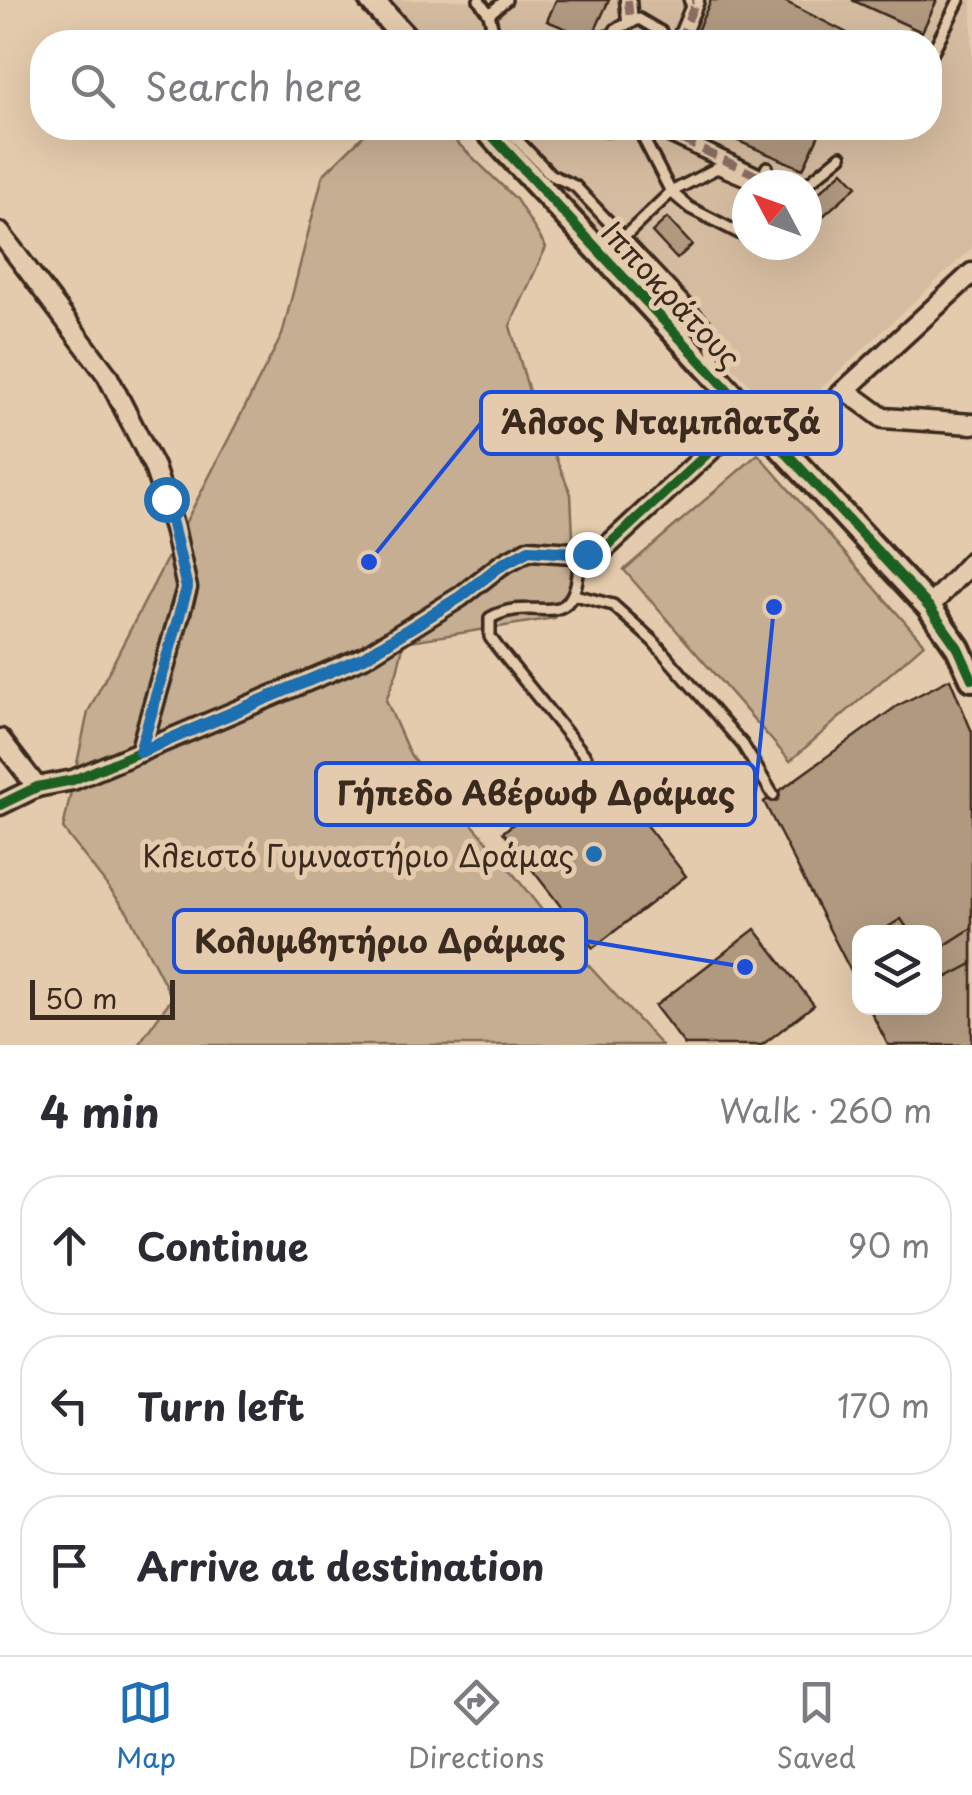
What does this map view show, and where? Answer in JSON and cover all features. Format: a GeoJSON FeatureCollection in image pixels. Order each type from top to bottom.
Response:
{"type":"FeatureCollection","features":[{"type":"Feature","properties":{"kind":"street"},"geometry":{"type":"LineString","coordinates":[[371,0],[398,30]]}},
{"type":"Feature","properties":{"kind":"street"},"geometry":{"type":"LineString","coordinates":[[628,0],[630,21]]}},
{"type":"Feature","properties":{"kind":"street"},"geometry":{"type":"LineString","coordinates":[[684,30],[696,2],[692,0]]}},
{"type":"Feature","properties":{"kind":"street","name":"Ιπποκράτους"},"geometry":{"type":"LineString","coordinates":[[496,140],[930,607],[958,648],[972,679]]}},
{"type":"Feature","properties":{"kind":"street"},"geometry":{"type":"LineString","coordinates":[[681,140],[742,170]]}},
{"type":"Feature","properties":{"kind":"street"},"geometry":{"type":"LineString","coordinates":[[0,233],[116,390],[154,466],[174,528],[187,588],[140,752]]}},
{"type":"Feature","properties":{"kind":"street"},"geometry":{"type":"LineString","coordinates":[[781,449],[972,274]]}},
{"type":"Feature","properties":{"kind":"street"},"geometry":{"type":"LineString","coordinates":[[845,390],[883,418],[972,424]]}},
{"type":"Feature","properties":{"kind":"street"},"geometry":{"type":"LineString","coordinates":[[0,805],[36,787],[74,780],[364,657],[529,550],[580,554],[609,546],[749,415]]}},
{"type":"Feature","properties":{"kind":"street"},"geometry":{"type":"LineString","coordinates":[[930,607],[972,562]]}},
{"type":"Feature","properties":{"kind":"street"},"geometry":{"type":"LineString","coordinates":[[0,740],[36,787]]}},
{"type":"Feature","properties":{"kind":"lane"},"geometry":{"type":"LineString","coordinates":[[479,0],[489,14],[493,30]]}},
{"type":"Feature","properties":{"kind":"lane"},"geometry":{"type":"LineString","coordinates":[[489,14],[506,0]]}},
{"type":"Feature","properties":{"kind":"lane"},"geometry":{"type":"LineString","coordinates":[[942,33],[959,0]]}},
{"type":"Feature","properties":{"kind":"lane"},"geometry":{"type":"LineString","coordinates":[[615,30],[639,20],[659,30]]}},
{"type":"Feature","properties":{"kind":"lane"},"geometry":{"type":"LineString","coordinates":[[517,140],[551,175],[575,186],[705,324],[724,387]]}},
{"type":"Feature","properties":{"kind":"lane"},"geometry":{"type":"LineString","coordinates":[[644,140],[671,192],[690,208],[732,229]]}},
{"type":"Feature","properties":{"kind":"lane"},"geometry":{"type":"LineString","coordinates":[[822,172],[841,156]]}},
{"type":"Feature","properties":{"kind":"lane"},"geometry":{"type":"LineString","coordinates":[[624,237],[671,192],[717,168],[732,172]]}},
{"type":"Feature","properties":{"kind":"lane"},"geometry":{"type":"LineString","coordinates":[[690,208],[686,194],[694,180]]}},
{"type":"Feature","properties":{"kind":"lane"},"geometry":{"type":"LineString","coordinates":[[580,554],[575,594],[562,606],[494,616],[488,629],[498,648],[586,757]]}},
{"type":"Feature","properties":{"kind":"lane"},"geometry":{"type":"LineString","coordinates":[[575,594],[613,605],[640,628],[743,745],[773,795]]}},
{"type":"Feature","properties":{"kind":"shaded area"},"geometry":{"type":"Polygon","coordinates":[[[384,0],[972,0],[972,248],[785,422],[514,140],[942,140],[942,30],[412,30],[384,0]]]}},
{"type":"Feature","properties":{"kind":"shaded area"},"geometry":{"type":"Polygon","coordinates":[[[359,140],[455,140],[516,199],[546,247],[510,326],[531,398],[571,494],[570,587],[555,618],[404,642],[386,700],[410,755],[488,842],[568,943],[661,1045],[138,1045],[172,998],[127,911],[63,829],[88,712],[282,335],[323,175],[359,140]]]}},
{"type":"Feature","properties":{"kind":"shaded area"},"geometry":{"type":"Polygon","coordinates":[[[758,454],[924,644],[790,761],[624,570],[758,454]]]}},
{"type":"Feature","properties":{"kind":"building"},"geometry":{"type":"Polygon","coordinates":[[[556,0],[609,0],[595,30],[569,30],[547,21],[556,0]]]}},
{"type":"Feature","properties":{"kind":"building"},"geometry":{"type":"Polygon","coordinates":[[[711,0],[782,0],[841,30],[697,30],[711,0]]]}},
{"type":"Feature","properties":{"kind":"building"},"geometry":{"type":"Polygon","coordinates":[[[852,0],[937,0],[923,30],[852,0]]]}},
{"type":"Feature","properties":{"kind":"building"},"geometry":{"type":"Polygon","coordinates":[[[736,140],[816,140],[803,169],[736,140]]]}},
{"type":"Feature","properties":{"kind":"building"},"geometry":{"type":"Polygon","coordinates":[[[843,171],[857,186],[822,217],[822,190],[843,171]]]}},
{"type":"Feature","properties":{"kind":"building"},"geometry":{"type":"Polygon","coordinates":[[[667,218],[692,245],[677,259],[652,232],[667,218]]]}},
{"type":"Feature","properties":{"kind":"building"},"geometry":{"type":"Polygon","coordinates":[[[950,679],[972,732],[972,1045],[888,1045],[873,1015],[942,1015],[942,925],[852,925],[852,973],[764,802],[897,706],[950,679]]]}},
{"type":"Feature","properties":{"kind":"building","name":"Κλειστό Γυμναστήριο Δράμας"},"geometry":{"type":"Polygon","coordinates":[[[595,760],[686,876],[593,948],[503,832],[595,760]]]}},
{"type":"Feature","properties":{"kind":"building"},"geometry":{"type":"Polygon","coordinates":[[[972,928],[972,964],[942,980],[942,947],[972,928]]]}},
{"type":"Feature","properties":{"kind":"building"},"geometry":{"type":"Polygon","coordinates":[[[755,929],[814,1005],[762,1045],[685,1045],[655,1006],[755,929]]]}},
{"type":"Feature","properties":{"kind":"marked path"},"geometry":{"type":"LineString","coordinates":[[628,0],[630,21]]}},
{"type":"Feature","properties":{"kind":"marked path"},"geometry":{"type":"LineString","coordinates":[[684,30],[696,1],[692,0]]}},
{"type":"Feature","properties":{"kind":"marked path"},"geometry":{"type":"LineString","coordinates":[[682,140],[745,170]]}},
{"type":"Feature","properties":{"kind":"cycle path"},"geometry":{"type":"LineString","coordinates":[[496,140],[929,607],[958,648],[972,679]]}},
{"type":"Feature","properties":{"kind":"cycle path"},"geometry":{"type":"LineString","coordinates":[[0,805],[37,787],[73,780],[364,657],[529,550],[587,554],[602,551],[749,415]]}},
{"type":"Feature","properties":{"kind":"place","name":"Άλσος Νταμπλατζά"},"geometry":{"type":"Point","coordinates":[369,562]}},
{"type":"Feature","properties":{"kind":"place","name":"Γήπεδο Αβέρωφ Δράμας"},"geometry":{"type":"Point","coordinates":[774,607]}},
{"type":"Feature","properties":{"kind":"place","name":"Κλειστό Γυμναστήριο Δράμας"},"geometry":{"type":"Point","coordinates":[594,854]}},
{"type":"Feature","properties":{"kind":"place","name":"Κολυμβητήριο Δράμας"},"geometry":{"type":"Point","coordinates":[745,967]}},
{"type":"Feature","properties":{"kind":"route"},"geometry":{"type":"LineString","coordinates":[[166,499],[187,588],[140,752],[364,657],[529,550],[587,554]]}}]}
